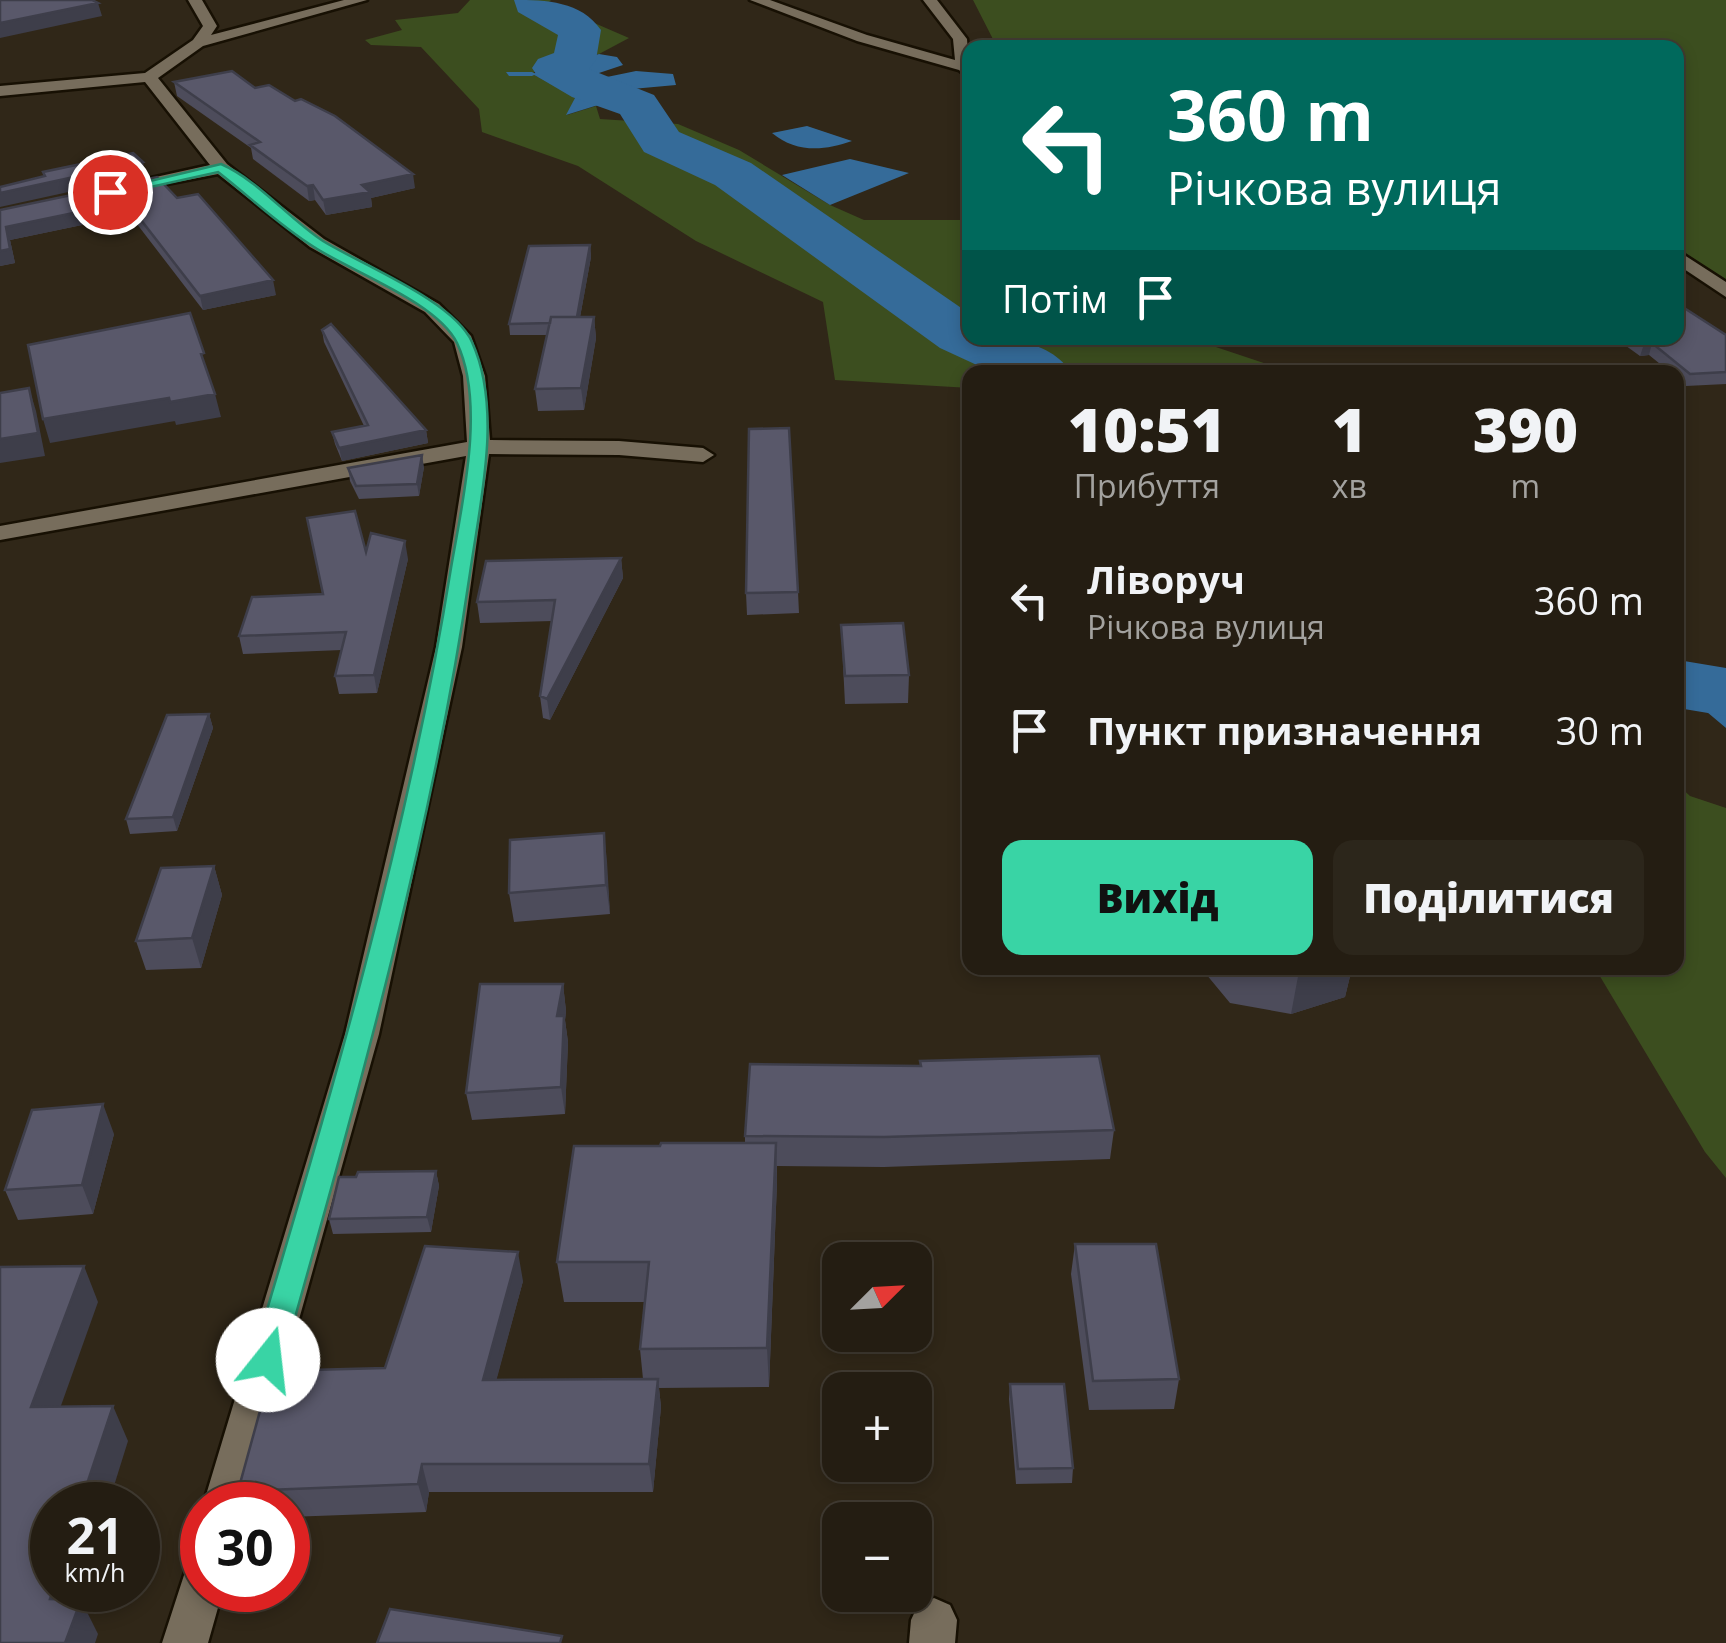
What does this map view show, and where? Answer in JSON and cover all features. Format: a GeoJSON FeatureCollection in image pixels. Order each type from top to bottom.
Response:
{"type":"FeatureCollection","features":[{"type":"Feature","properties":{"kind":"street"},"geometry":{"type":"LineString","coordinates":[[195,0],[210,26],[198,43]]}},
{"type":"Feature","properties":{"kind":"street"},"geometry":{"type":"LineString","coordinates":[[0,91],[148,77],[198,43],[249,26],[360,0]]}},
{"type":"Feature","properties":{"kind":"street"},"geometry":{"type":"LineString","coordinates":[[757,0],[962,69]]}},
{"type":"Feature","properties":{"kind":"street"},"geometry":{"type":"LineString","coordinates":[[930,0],[960,38],[962,47]]}},
{"type":"Feature","properties":{"kind":"street"},"geometry":{"type":"LineString","coordinates":[[148,77],[221,168],[317,243],[432,308],[464,340],[474,376],[480,447],[449,647],[362,1034],[233,1482]]}},
{"type":"Feature","properties":{"kind":"street"},"geometry":{"type":"LineString","coordinates":[[110,192],[221,168]]}},
{"type":"Feature","properties":{"kind":"street"},"geometry":{"type":"LineString","coordinates":[[1684,261],[1726,290]]}},
{"type":"Feature","properties":{"kind":"street"},"geometry":{"type":"LineString","coordinates":[[0,532],[480,447],[619,448],[704,455]]}},
{"type":"Feature","properties":{"kind":"street"},"geometry":{"type":"LineString","coordinates":[[186,1643],[194,1612]]}},
{"type":"Feature","properties":{"kind":"green space"},"geometry":{"type":"Polygon","coordinates":[[[470,0],[551,0],[548,3],[629,38],[599,54],[556,56],[532,74],[576,96],[567,115],[596,106],[600,119],[678,124],[739,150],[830,205],[864,220],[962,220],[962,345],[1210,345],[1270,365],[962,365],[962,388],[835,380],[823,302],[696,241],[578,166],[482,132],[479,109],[421,47],[371,45],[365,40],[402,30],[395,20],[458,13],[470,0]]]}},
{"type":"Feature","properties":{"kind":"green space"},"geometry":{"type":"Polygon","coordinates":[[[973,0],[1726,0],[1726,281],[1684,252],[1684,40],[993,40],[973,0]]]}},
{"type":"Feature","properties":{"kind":"green space"},"geometry":{"type":"Polygon","coordinates":[[[1684,790],[1726,808],[1726,1178],[1705,1152],[1599,975],[1684,975],[1684,790]]]}},
{"type":"Feature","properties":{"kind":"water"},"geometry":{"type":"Polygon","coordinates":[[[599,54],[617,57],[623,65],[596,74],[602,78],[636,71],[673,74],[676,85],[632,89],[658,122],[634,117],[611,101],[566,115],[576,96],[532,74],[599,54]]]}},
{"type":"Feature","properties":{"kind":"water"},"geometry":{"type":"Polygon","coordinates":[[[807,126],[852,141],[831,147],[800,147],[772,133],[807,126]]]}},
{"type":"Feature","properties":{"kind":"water"},"geometry":{"type":"Polygon","coordinates":[[[850,159],[909,173],[830,205],[782,175],[850,159]]]}},
{"type":"Feature","properties":{"kind":"water"},"geometry":{"type":"Polygon","coordinates":[[[1726,668],[1726,728],[1688,696],[1689,675],[1726,668]]]}},
{"type":"Feature","properties":{"kind":"building"},"geometry":{"type":"Polygon","coordinates":[[[0,0],[92,0],[98,3],[0,23],[0,0]]]}},
{"type":"Feature","properties":{"kind":"building"},"geometry":{"type":"Polygon","coordinates":[[[232,71],[255,88],[269,85],[295,101],[301,99],[335,116],[413,174],[362,185],[370,192],[323,200],[313,185],[307,186],[250,145],[260,142],[174,82],[232,71]]]}},
{"type":"Feature","properties":{"kind":"building"},"geometry":{"type":"Polygon","coordinates":[[[133,153],[143,162],[0,193],[0,187],[45,176],[43,172],[133,153]]]}},
{"type":"Feature","properties":{"kind":"building"},"geometry":{"type":"Polygon","coordinates":[[[157,177],[177,198],[198,194],[273,280],[200,296],[127,202],[6,227],[10,249],[0,251],[0,210],[157,177]]]}},
{"type":"Feature","properties":{"kind":"building"},"geometry":{"type":"Polygon","coordinates":[[[590,245],[577,317],[551,317],[550,323],[509,324],[529,246],[590,245]]]}},
{"type":"Feature","properties":{"kind":"building"},"geometry":{"type":"Polygon","coordinates":[[[1684,308],[1726,335],[1726,372],[1690,374],[1684,365],[1654,345],[1684,345],[1684,308]]]}},
{"type":"Feature","properties":{"kind":"building"},"geometry":{"type":"Polygon","coordinates":[[[190,313],[215,394],[43,419],[28,345],[190,313]]]}},
{"type":"Feature","properties":{"kind":"building"},"geometry":{"type":"Polygon","coordinates":[[[551,317],[594,317],[581,388],[535,389],[551,317]]]}},
{"type":"Feature","properties":{"kind":"building"},"geometry":{"type":"Polygon","coordinates":[[[331,324],[426,430],[339,448],[332,432],[368,425],[322,330],[331,324]]]}},
{"type":"Feature","properties":{"kind":"building"},"geometry":{"type":"Polygon","coordinates":[[[29,388],[38,433],[0,439],[0,393],[29,388]]]}},
{"type":"Feature","properties":{"kind":"building"},"geometry":{"type":"Polygon","coordinates":[[[789,428],[798,592],[746,593],[749,429],[789,428]]]}},
{"type":"Feature","properties":{"kind":"building"},"geometry":{"type":"Polygon","coordinates":[[[422,455],[417,484],[356,486],[348,468],[422,455]]]}},
{"type":"Feature","properties":{"kind":"building"},"geometry":{"type":"Polygon","coordinates":[[[355,511],[366,552],[371,533],[405,541],[374,675],[335,676],[346,632],[239,636],[252,597],[323,594],[307,518],[355,511]]]}},
{"type":"Feature","properties":{"kind":"building"},"geometry":{"type":"Polygon","coordinates":[[[621,558],[547,699],[540,696],[555,600],[477,602],[486,561],[621,558]]]}},
{"type":"Feature","properties":{"kind":"building"},"geometry":{"type":"Polygon","coordinates":[[[903,623],[909,675],[845,676],[841,625],[903,623]]]}},
{"type":"Feature","properties":{"kind":"building"},"geometry":{"type":"Polygon","coordinates":[[[209,714],[173,817],[126,819],[167,715],[209,714]]]}},
{"type":"Feature","properties":{"kind":"building"},"geometry":{"type":"Polygon","coordinates":[[[604,833],[606,885],[509,893],[510,840],[604,833]]]}},
{"type":"Feature","properties":{"kind":"building"},"geometry":{"type":"Polygon","coordinates":[[[214,866],[192,938],[136,941],[161,868],[214,866]]]}},
{"type":"Feature","properties":{"kind":"building"},"geometry":{"type":"Polygon","coordinates":[[[480,984],[563,984],[557,1016],[564,1016],[561,1087],[466,1093],[480,984]]]}},
{"type":"Feature","properties":{"kind":"building"},"geometry":{"type":"Polygon","coordinates":[[[1099,1056],[1114,1130],[884,1137],[745,1136],[750,1064],[921,1066],[920,1061],[1099,1056]]]}},
{"type":"Feature","properties":{"kind":"building"},"geometry":{"type":"Polygon","coordinates":[[[103,1104],[82,1185],[5,1190],[32,1110],[103,1104]]]}},
{"type":"Feature","properties":{"kind":"building"},"geometry":{"type":"Polygon","coordinates":[[[776,1143],[767,1348],[640,1349],[649,1262],[557,1262],[574,1146],[776,1143]]]}},
{"type":"Feature","properties":{"kind":"building"},"geometry":{"type":"Polygon","coordinates":[[[436,1171],[427,1217],[329,1219],[339,1177],[356,1177],[358,1172],[436,1171]]]}},
{"type":"Feature","properties":{"kind":"building"},"geometry":{"type":"Polygon","coordinates":[[[1075,1244],[1156,1244],[1179,1379],[1093,1381],[1075,1244]]]}},
{"type":"Feature","properties":{"kind":"building"},"geometry":{"type":"Polygon","coordinates":[[[425,1246],[518,1252],[483,1380],[658,1379],[649,1464],[422,1464],[418,1484],[310,1488],[310,1482],[240,1482],[271,1371],[385,1368],[425,1246]]]}},
{"type":"Feature","properties":{"kind":"building"},"geometry":{"type":"Polygon","coordinates":[[[84,1266],[31,1407],[113,1406],[88,1482],[30,1482],[30,1612],[77,1612],[65,1643],[0,1643],[0,1267],[84,1266]]]}},
{"type":"Feature","properties":{"kind":"building"},"geometry":{"type":"Polygon","coordinates":[[[1010,1384],[1064,1384],[1073,1468],[1018,1469],[1010,1384]]]}},
{"type":"Feature","properties":{"kind":"building"},"geometry":{"type":"Polygon","coordinates":[[[390,1609],[562,1636],[560,1643],[377,1643],[390,1609]]]}},
{"type":"Feature","properties":{"kind":"waterway"},"geometry":{"type":"LineString","coordinates":[[537,0],[532,3],[580,30],[574,60],[554,68],[588,87],[638,105],[661,142],[733,174],[962,335]]}},
{"type":"Feature","properties":{"kind":"waterway"},"geometry":{"type":"LineString","coordinates":[[509,74],[532,74]]}},
{"type":"Feature","properties":{"kind":"waterway"},"geometry":{"type":"LineString","coordinates":[[982,345],[1025,365]]}},
{"type":"Feature","properties":{"kind":"waterway"},"geometry":{"type":"LineString","coordinates":[[1684,685],[1726,692]]}},
{"type":"Feature","properties":{"kind":"route"},"geometry":{"type":"LineString","coordinates":[[110,192],[221,168],[317,243],[432,308],[464,340],[474,376],[480,447],[449,647],[362,1034],[268,1360]]}}]}
